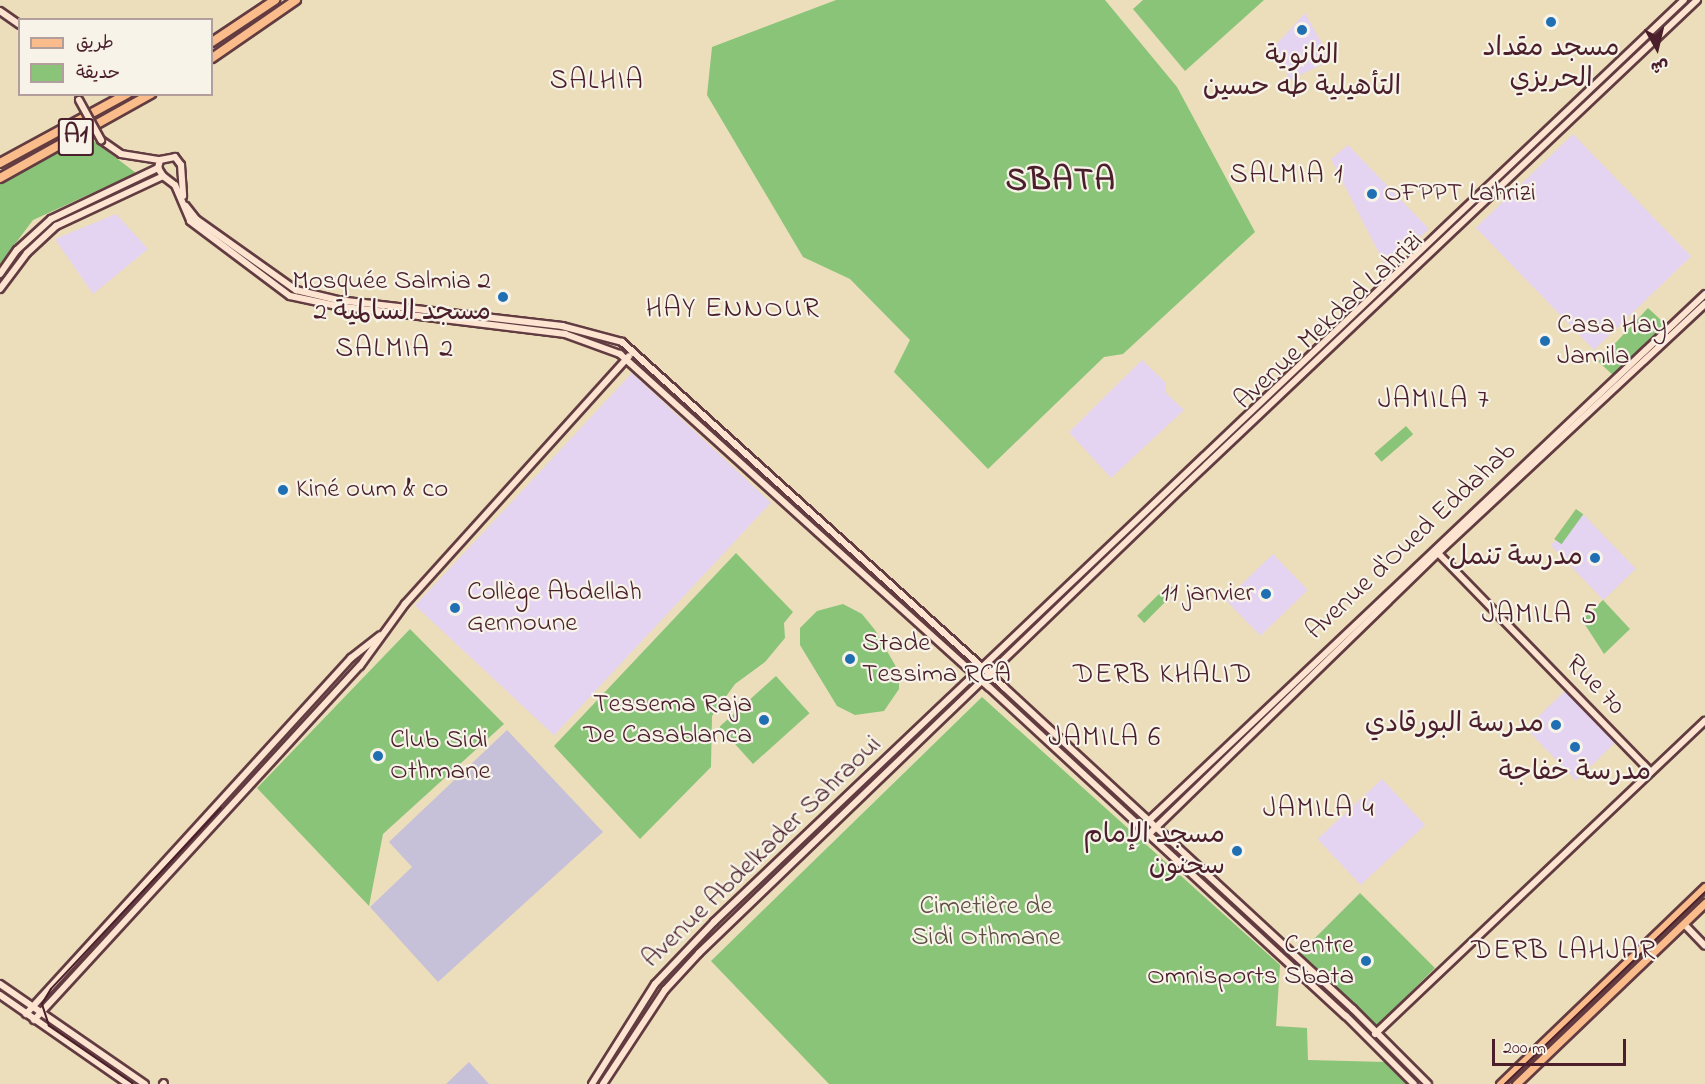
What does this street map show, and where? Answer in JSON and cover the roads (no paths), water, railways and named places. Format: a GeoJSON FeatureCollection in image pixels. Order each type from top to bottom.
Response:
{"type":"FeatureCollection","features":[{"type":"Feature","properties":{"kind":"highway"},"geometry":{"type":"LineString","coordinates":[[213,41],[275,0]]}},
{"type":"Feature","properties":{"kind":"highway"},"geometry":{"type":"LineString","coordinates":[[213,56],[296,0]]}},
{"type":"Feature","properties":{"kind":"highway","name":"A1"},"geometry":{"type":"LineString","coordinates":[[0,163],[123,96]]}},
{"type":"Feature","properties":{"kind":"highway","name":"A1"},"geometry":{"type":"LineString","coordinates":[[0,178],[147,96]]}},
{"type":"Feature","properties":{"kind":"main road","name":"Avenue Mekdad Lahrizi"},"geometry":{"type":"LineString","coordinates":[[982,666],[1684,0]]}},
{"type":"Feature","properties":{"kind":"main road","name":"Avenue Mekdad Lahrizi"},"geometry":{"type":"LineString","coordinates":[[989,673],[1697,0]]}},
{"type":"Feature","properties":{"kind":"main road"},"geometry":{"type":"LineString","coordinates":[[0,11],[18,24]]}},
{"type":"Feature","properties":{"kind":"main road"},"geometry":{"type":"LineString","coordinates":[[77,97],[101,140],[121,154],[160,160],[175,157],[181,165],[179,173],[192,218],[296,290],[319,297],[562,326],[609,337],[633,351],[982,666],[1353,1009],[1428,1084]]}},
{"type":"Feature","properties":{"kind":"main road"},"geometry":{"type":"LineString","coordinates":[[158,168],[160,160]]}},
{"type":"Feature","properties":{"kind":"main road"},"geometry":{"type":"LineString","coordinates":[[158,168],[192,218],[290,296],[347,307],[565,334],[599,343],[627,358],[975,674],[1370,1038],[1414,1084]]}},
{"type":"Feature","properties":{"kind":"main road"},"geometry":{"type":"LineString","coordinates":[[0,274],[17,250],[51,219],[158,168]]}},
{"type":"Feature","properties":{"kind":"main road"},"geometry":{"type":"LineString","coordinates":[[0,289],[27,253],[52,229],[179,173]]}},
{"type":"Feature","properties":{"kind":"main road","name":"Avenue d'Oued Eddahab"},"geometry":{"type":"LineString","coordinates":[[1141,828],[1705,294]]}},
{"type":"Feature","properties":{"kind":"main road","name":"Avenue d'Oued Eddahab"},"geometry":{"type":"LineString","coordinates":[[1148,835],[1436,551],[1705,304]]}},
{"type":"Feature","properties":{"kind":"main road"},"geometry":{"type":"LineString","coordinates":[[26,1014],[351,658],[380,634],[633,351]]}},
{"type":"Feature","properties":{"kind":"main road","name":"Rue 70"},"geometry":{"type":"LineString","coordinates":[[1436,551],[1651,772]]}},
{"type":"Feature","properties":{"kind":"main road"},"geometry":{"type":"LineString","coordinates":[[34,1020],[42,1014],[275,759],[374,648],[380,634]]}},
{"type":"Feature","properties":{"kind":"main road","name":"Avenue Abdelkader Sahraoui"},"geometry":{"type":"LineString","coordinates":[[592,1084],[655,984],[756,883],[982,666]]}},
{"type":"Feature","properties":{"kind":"main road","name":"Avenue Abdelkader Sahraoui"},"geometry":{"type":"LineString","coordinates":[[603,1084],[672,981],[989,673]]}},
{"type":"Feature","properties":{"kind":"main road"},"geometry":{"type":"LineString","coordinates":[[1370,1038],[1705,721]]}},
{"type":"Feature","properties":{"kind":"main road"},"geometry":{"type":"LineString","coordinates":[[268,751],[275,759]]}},
{"type":"Feature","properties":{"kind":"main road"},"geometry":{"type":"LineString","coordinates":[[789,853],[797,861]]}},
{"type":"Feature","properties":{"kind":"main road"},"geometry":{"type":"LineString","coordinates":[[756,883],[764,892]]}},
{"type":"Feature","properties":{"kind":"main road"},"geometry":{"type":"LineString","coordinates":[[1500,1084],[1705,887]]}},
{"type":"Feature","properties":{"kind":"main road"},"geometry":{"type":"LineString","coordinates":[[1516,1084],[1705,903]]}},
{"type":"Feature","properties":{"kind":"main road"},"geometry":{"type":"LineString","coordinates":[[1684,924],[1705,946]]}},
{"type":"Feature","properties":{"kind":"main road"},"geometry":{"type":"LineString","coordinates":[[0,984],[145,1084]]}},
{"type":"Feature","properties":{"kind":"main road"},"geometry":{"type":"LineString","coordinates":[[0,994],[128,1084]]}},
{"type":"Feature","properties":{"kind":"main road"},"geometry":{"type":"LineString","coordinates":[[1346,1016],[1353,1009]]}},
{"type":"Feature","properties":{"kind":"tram line"},"geometry":{"type":"LineString","coordinates":[[133,1084],[49,1026],[42,1004],[51,989],[221,808]]}},
{"type":"Feature","properties":{"kind":"tram line"},"geometry":{"type":"LineString","coordinates":[[1505,1084],[1705,892]]}},
{"type":"Feature","properties":{"kind":"place","name":"مسجد مقداد الحريزي"},"geometry":{"type":"Point","coordinates":[1551,22]}},
{"type":"Feature","properties":{"kind":"place","name":"الثانوية التأهيلية طه حسين"},"geometry":{"type":"Point","coordinates":[1302,30]}},
{"type":"Feature","properties":{"kind":"place","name":"OFPPT Lahrizi"},"geometry":{"type":"Point","coordinates":[1372,194]}},
{"type":"Feature","properties":{"kind":"place","name":"Mosquée Salmia 2 مسجد السالمية 2"},"geometry":{"type":"Point","coordinates":[503,297]}},
{"type":"Feature","properties":{"kind":"place","name":"Casa Hay Jamila"},"geometry":{"type":"Point","coordinates":[1545,341]}},
{"type":"Feature","properties":{"kind":"place","name":"Kiné oum & co"},"geometry":{"type":"Point","coordinates":[283,490]}},
{"type":"Feature","properties":{"kind":"place","name":"مدرسة تنمل"},"geometry":{"type":"Point","coordinates":[1595,558]}},
{"type":"Feature","properties":{"kind":"place","name":"11 janvier"},"geometry":{"type":"Point","coordinates":[1266,594]}},
{"type":"Feature","properties":{"kind":"place","name":"Collège Abdellah Gennoune"},"geometry":{"type":"Point","coordinates":[455,608]}},
{"type":"Feature","properties":{"kind":"place","name":"Stade Tessima RCA"},"geometry":{"type":"Point","coordinates":[850,659]}},
{"type":"Feature","properties":{"kind":"place","name":"Tessema Raja De Casablanca"},"geometry":{"type":"Point","coordinates":[764,720]}},
{"type":"Feature","properties":{"kind":"place","name":"مدرسة البورقادي"},"geometry":{"type":"Point","coordinates":[1556,725]}},
{"type":"Feature","properties":{"kind":"place","name":"مدرسة خفاجة"},"geometry":{"type":"Point","coordinates":[1575,747]}},
{"type":"Feature","properties":{"kind":"place","name":"Club Sidi Othmane"},"geometry":{"type":"Point","coordinates":[378,756]}},
{"type":"Feature","properties":{"kind":"place","name":"مسجد الإمام سحنون"},"geometry":{"type":"Point","coordinates":[1237,851]}},
{"type":"Feature","properties":{"kind":"place","name":"Centre Omnisports Sbata"},"geometry":{"type":"Point","coordinates":[1366,961]}},
{"type":"Feature","properties":{"kind":"district","name":"SALHIA"},"geometry":{"type":"Point","coordinates":[597,82]}},
{"type":"Feature","properties":{"kind":"district","name":"SALMIA 1"},"geometry":{"type":"Point","coordinates":[1287,176]}},
{"type":"Feature","properties":{"kind":"district","name":"SBATA"},"geometry":{"type":"Point","coordinates":[1061,182]}},
{"type":"Feature","properties":{"kind":"district","name":"HAY ENNOUR"},"geometry":{"type":"Point","coordinates":[733,310]}},
{"type":"Feature","properties":{"kind":"district","name":"SALMIA 2"},"geometry":{"type":"Point","coordinates":[395,350]}},
{"type":"Feature","properties":{"kind":"district","name":"JAMILA 7"},"geometry":{"type":"Point","coordinates":[1434,401]}},
{"type":"Feature","properties":{"kind":"district","name":"JAMILA 5"},"geometry":{"type":"Point","coordinates":[1540,616]}},
{"type":"Feature","properties":{"kind":"district","name":"DERB KHALID"},"geometry":{"type":"Point","coordinates":[1163,676]}},
{"type":"Feature","properties":{"kind":"district","name":"JAMILA 6"},"geometry":{"type":"Point","coordinates":[1105,739]}},
{"type":"Feature","properties":{"kind":"district","name":"JAMILA 4"},"geometry":{"type":"Point","coordinates":[1319,810]}},
{"type":"Feature","properties":{"kind":"district","name":"DERB LAHJAR"},"geometry":{"type":"Point","coordinates":[1564,952]}},
{"type":"Feature","properties":{"kind":"park label","name":"Cimetière de Sidi Othmane"},"geometry":{"type":"Point","coordinates":[986,922]}}]}
